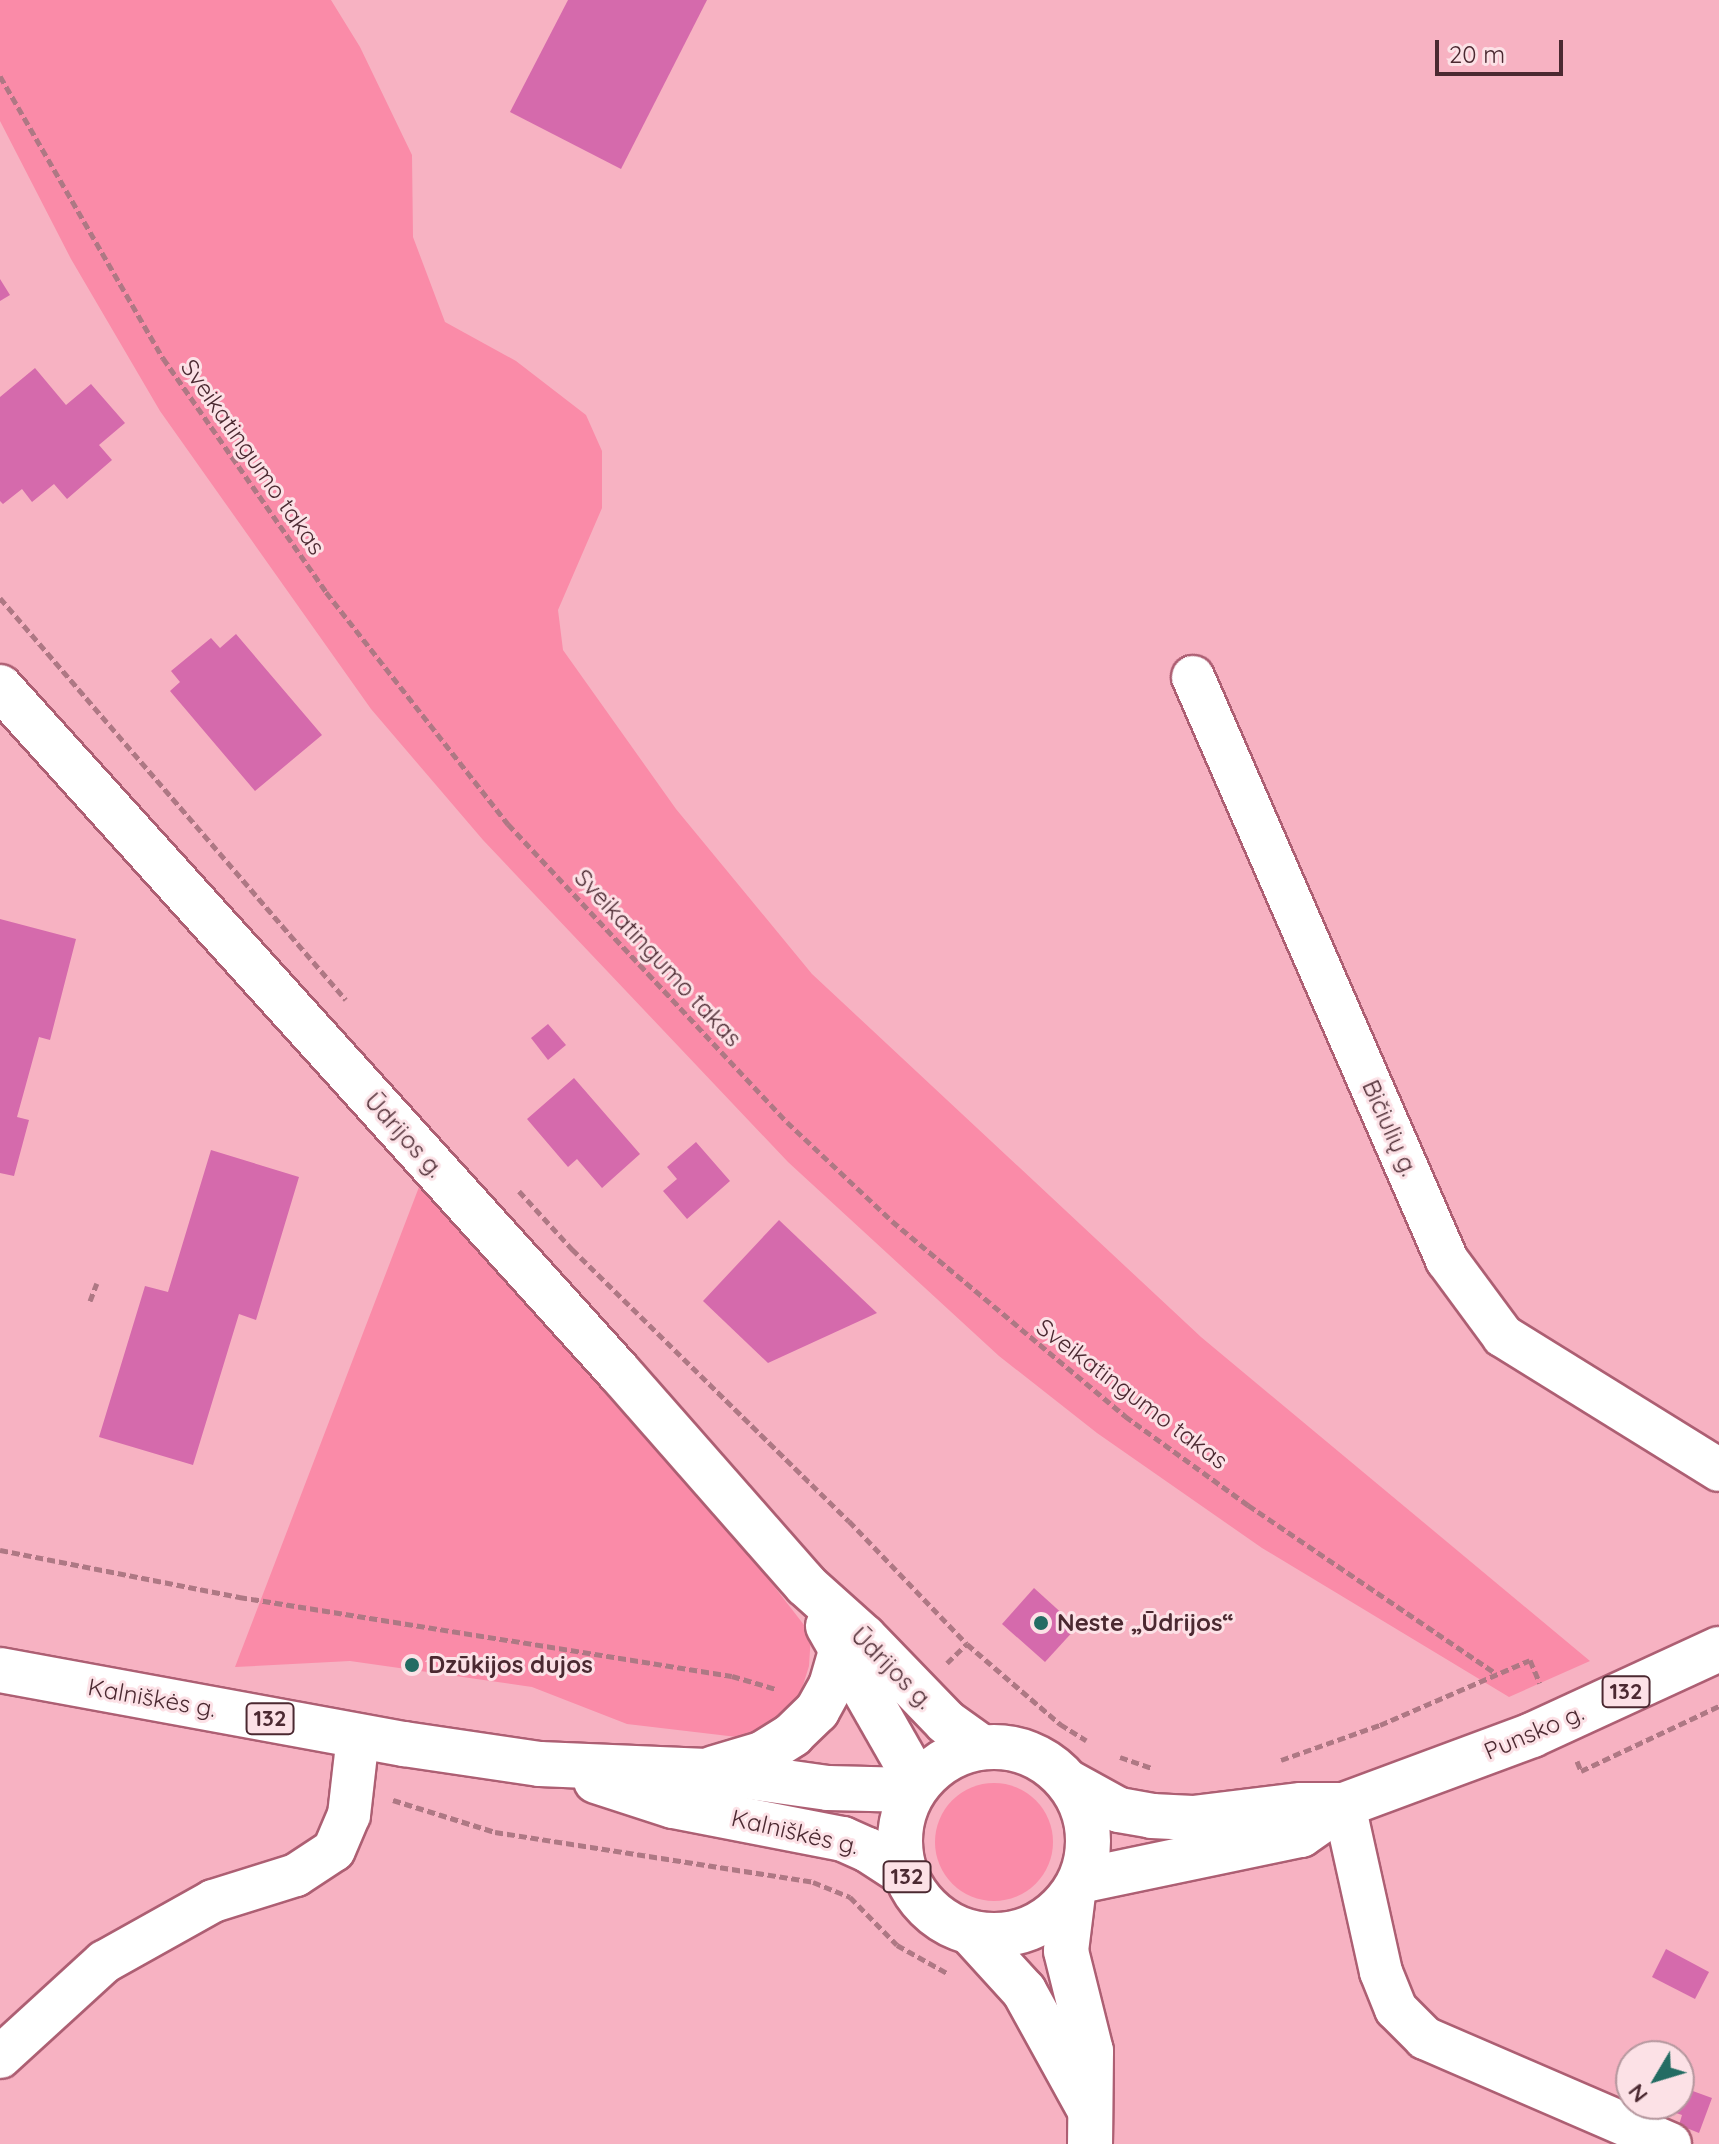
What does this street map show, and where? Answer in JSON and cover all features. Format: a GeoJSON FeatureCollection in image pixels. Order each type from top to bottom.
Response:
{"type":"FeatureCollection","features":[{"type":"Feature","properties":{"kind":"main road","name":"Ūdrijos g."},"geometry":{"type":"LineString","coordinates":[[0,687],[619,1372],[806,1585],[864,1637],[946,1722],[981,1747]]}},
{"type":"Feature","properties":{"kind":"main road","name":"Ūdrijos g."},"geometry":{"type":"LineString","coordinates":[[806,1585],[916,1787]]}},
{"type":"Feature","properties":{"kind":"main road","name":"Punsko g."},"geometry":{"type":"LineString","coordinates":[[1076,1887],[1118,1870],[1261,1846],[1301,1835],[1344,1805],[1532,1735],[1719,1649]]}},
{"type":"Feature","properties":{"kind":"main road"},"geometry":{"type":"LineString","coordinates":[[707,1771],[762,1754],[792,1735],[817,1711],[831,1686],[841,1651]]}},
{"type":"Feature","properties":{"kind":"main road","name":"Kalniškės g."},"geometry":{"type":"LineString","coordinates":[[0,1670],[358,1736],[540,1764],[707,1771],[828,1788],[916,1787]]}},
{"type":"Feature","properties":{"kind":"main road","name":"Punsko g."},"geometry":{"type":"LineString","coordinates":[[1068,1782],[1081,1804],[1088,1829],[1087,1856],[1076,1887],[1048,1918],[1017,1933],[994,1936],[971,1933],[949,1925],[931,1912],[905,1874],[899,1853],[899,1831],[916,1787],[935,1766],[957,1753],[981,1747],[1029,1753],[1050,1765],[1068,1782],[1119,1810],[1152,1816],[1193,1818],[1301,1805],[1344,1805]]}},
{"type":"Feature","properties":{"kind":"main road","name":"Kalniškės g."},"geometry":{"type":"LineString","coordinates":[[540,1764],[673,1806],[843,1839],[868,1850],[905,1874]]}},
{"type":"Feature","properties":{"kind":"main road"},"geometry":{"type":"LineString","coordinates":[[1076,1887],[1066,1951],[1091,2051],[1089,2127]]}},
{"type":"Feature","properties":{"kind":"main road"},"geometry":{"type":"LineString","coordinates":[[971,1933],[1024,1991],[1089,2127]]}},
{"type":"Feature","properties":{"kind":"street","name":"Bičiulių g."},"geometry":{"type":"LineString","coordinates":[[1193,677],[1447,1260],[1503,1336],[1719,1470]]}},
{"type":"Feature","properties":{"kind":"street"},"geometry":{"type":"LineString","coordinates":[[0,2057],[104,1962],[213,1901],[296,1875],[334,1850],[349,1815],[358,1736]]}},
{"type":"Feature","properties":{"kind":"street"},"geometry":{"type":"LineString","coordinates":[[1344,1805],[1381,1972],[1396,2009],[1415,2029],[1425,2038],[1670,2144]]}},
{"type":"Feature","properties":{"kind":"path","name":"Sveikatingumo takas"},"geometry":{"type":"LineString","coordinates":[[0,76],[163,358],[326,592],[508,824],[787,1122],[916,1242],[1125,1416],[1248,1505],[1495,1673],[1380,1725],[1280,1761]]}},
{"type":"Feature","properties":{"kind":"path"},"geometry":{"type":"LineString","coordinates":[[0,598],[351,1005]]}},
{"type":"Feature","properties":{"kind":"path"},"geometry":{"type":"LineString","coordinates":[[509,1179],[572,1249],[849,1521],[967,1644],[1060,1724],[1096,1746]]}},
{"type":"Feature","properties":{"kind":"path"},"geometry":{"type":"LineString","coordinates":[[90,1301],[97,1283]]}},
{"type":"Feature","properties":{"kind":"path"},"geometry":{"type":"LineString","coordinates":[[0,1550],[239,1597],[732,1676],[781,1691],[817,1711]]}},
{"type":"Feature","properties":{"kind":"path"},"geometry":{"type":"LineString","coordinates":[[1620,1752],[1719,1706]]}},
{"type":"Feature","properties":{"kind":"path"},"geometry":{"type":"LineString","coordinates":[[1108,1753],[1164,1770]]}},
{"type":"Feature","properties":{"kind":"path"},"geometry":{"type":"LineString","coordinates":[[352,1791],[398,1801],[495,1832],[813,1882],[850,1897],[911,1955],[960,1978]]}},
{"type":"Feature","properties":{"kind":"shaded area"},"geometry":{"type":"Polygon","coordinates":[[[0,0],[331,0],[360,47],[412,155],[413,237],[445,322],[516,361],[586,415],[602,451],[602,508],[558,610],[563,650],[676,809],[812,974],[1201,1337],[1590,1661],[1509,1697],[1262,1548],[1097,1433],[999,1356],[788,1162],[483,840],[371,709],[160,411],[71,259],[0,121],[0,0]]]}},
{"type":"Feature","properties":{"kind":"shaded area"},"geometry":{"type":"Polygon","coordinates":[[[419,1187],[746,1550],[811,1634],[809,1666],[800,1695],[776,1723],[737,1737],[627,1724],[532,1687],[350,1661],[235,1667],[419,1187]]]}},
{"type":"Feature","properties":{"kind":"shaded area"},"geometry":{"type":"Polygon","coordinates":[[[994,1783],[1016,1788],[1036,1800],[1048,1820],[1053,1842],[1048,1864],[1036,1884],[1016,1896],[994,1901],[972,1896],[952,1884],[940,1864],[935,1842],[940,1820],[952,1800],[972,1788],[994,1783]]]}},
{"type":"Feature","properties":{"kind":"building"},"geometry":{"type":"Polygon","coordinates":[[[568,0],[707,0],[621,169],[510,112],[568,0]]]}},
{"type":"Feature","properties":{"kind":"building"},"geometry":{"type":"Polygon","coordinates":[[[0,279],[10,295],[0,301],[0,279]]]}},
{"type":"Feature","properties":{"kind":"building"},"geometry":{"type":"Polygon","coordinates":[[[35,368],[66,405],[91,384],[125,423],[99,445],[112,460],[67,499],[54,484],[32,502],[22,489],[3,504],[0,501],[0,397],[35,368]]]}},
{"type":"Feature","properties":{"kind":"building"},"geometry":{"type":"Polygon","coordinates":[[[236,634],[322,735],[255,791],[170,691],[180,682],[171,671],[211,638],[220,648],[236,634]]]}},
{"type":"Feature","properties":{"kind":"building"},"geometry":{"type":"Polygon","coordinates":[[[0,919],[76,939],[50,1040],[39,1037],[17,1117],[29,1120],[14,1176],[0,1173],[0,919]]]}},
{"type":"Feature","properties":{"kind":"building"},"geometry":{"type":"Polygon","coordinates":[[[548,1024],[566,1045],[548,1060],[531,1038],[548,1024]]]}},
{"type":"Feature","properties":{"kind":"building"},"geometry":{"type":"Polygon","coordinates":[[[574,1078],[640,1154],[602,1188],[577,1159],[568,1167],[527,1119],[574,1078]]]}},
{"type":"Feature","properties":{"kind":"building"},"geometry":{"type":"Polygon","coordinates":[[[696,1142],[730,1181],[687,1219],[663,1191],[677,1179],[667,1167],[696,1142]]]}},
{"type":"Feature","properties":{"kind":"building"},"geometry":{"type":"Polygon","coordinates":[[[211,1150],[299,1177],[256,1320],[239,1314],[193,1465],[99,1437],[145,1286],[168,1292],[211,1150]]]}},
{"type":"Feature","properties":{"kind":"building"},"geometry":{"type":"Polygon","coordinates":[[[779,1220],[877,1313],[768,1363],[703,1301],[779,1220]]]}},
{"type":"Feature","properties":{"kind":"building"},"geometry":{"type":"Polygon","coordinates":[[[1034,1588],[1077,1627],[1045,1662],[1002,1624],[1034,1588]]]}},
{"type":"Feature","properties":{"kind":"building"},"geometry":{"type":"Polygon","coordinates":[[[1666,1949],[1709,1972],[1695,1999],[1652,1977],[1666,1949]]]}},
{"type":"Feature","properties":{"kind":"building"},"geometry":{"type":"Polygon","coordinates":[[[1695,2092],[1712,2098],[1699,2133],[1679,2125],[1680,2120],[1695,2120],[1695,2092]]]}},
{"type":"Feature","properties":{"kind":"place","name":"Neste „Ūdrijos“"},"geometry":{"type":"Point","coordinates":[1041,1623]}},
{"type":"Feature","properties":{"kind":"place","name":"Dzūkijos dujos"},"geometry":{"type":"Point","coordinates":[412,1665]}}]}
